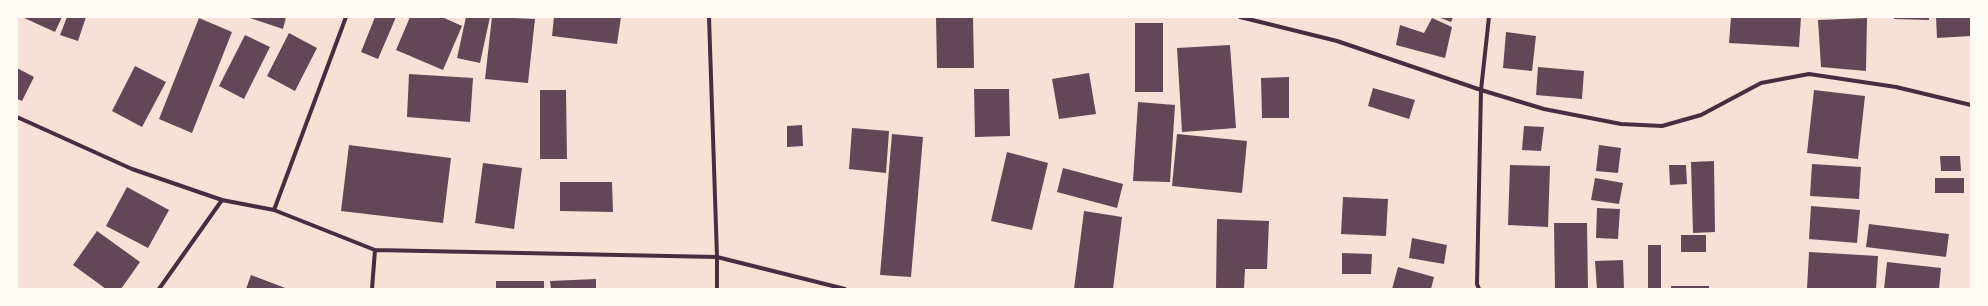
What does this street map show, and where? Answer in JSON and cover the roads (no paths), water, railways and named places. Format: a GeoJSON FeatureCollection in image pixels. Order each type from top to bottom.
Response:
{"type":"FeatureCollection","features":[{"type":"Feature","properties":{"kind":"street"},"geometry":{"type":"LineString","coordinates":[[274,210],[346,17]]}},
{"type":"Feature","properties":{"kind":"street"},"geometry":{"type":"LineString","coordinates":[[709,17],[717,289]]}},
{"type":"Feature","properties":{"kind":"street"},"geometry":{"type":"LineString","coordinates":[[1240,17],[1337,41],[1481,90],[1544,109],[1621,124],[1662,126],[1701,115],[1761,83],[1809,74],[1896,87],[1971,105]]}},
{"type":"Feature","properties":{"kind":"street"},"geometry":{"type":"LineString","coordinates":[[1479,289],[1481,90],[1489,17]]}},
{"type":"Feature","properties":{"kind":"street"},"geometry":{"type":"LineString","coordinates":[[17,117],[27,120],[132,169],[222,200],[274,210],[375,250],[717,257],[845,289]]}},
{"type":"Feature","properties":{"kind":"street"},"geometry":{"type":"LineString","coordinates":[[159,289],[222,200]]}},
{"type":"Feature","properties":{"kind":"street"},"geometry":{"type":"LineString","coordinates":[[372,289],[375,250]]}}]}
